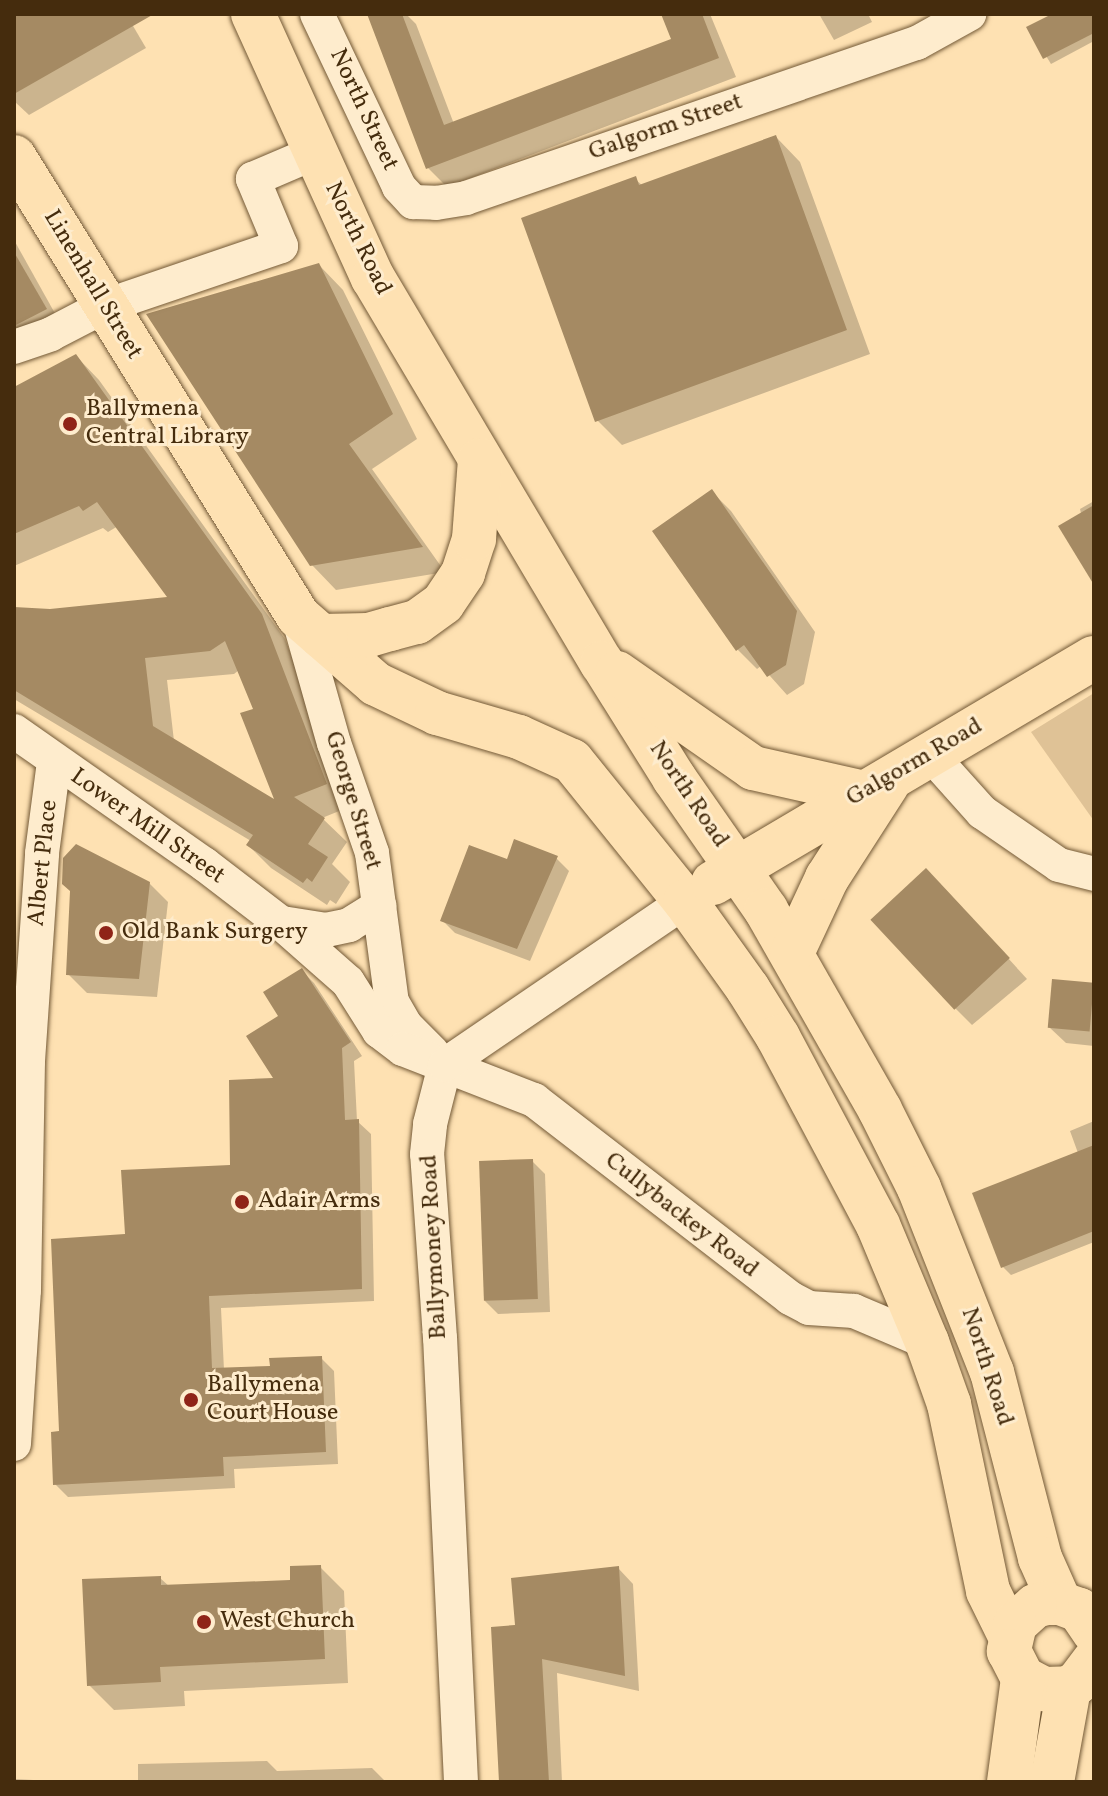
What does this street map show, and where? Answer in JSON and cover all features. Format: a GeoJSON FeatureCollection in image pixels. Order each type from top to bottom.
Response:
{"type":"FeatureCollection","features":[{"type":"Feature","properties":{"kind":"main road","name":"North Road"},"geometry":{"type":"LineString","coordinates":[[253,14],[373,278],[602,663],[674,778],[792,953],[880,1110],[919,1188],[992,1372],[1040,1558],[1085,1643]]}},
{"type":"Feature","properties":{"kind":"main road","name":"Linenhall Street"},"geometry":{"type":"LineString","coordinates":[[14,157],[105,306],[310,626],[376,684],[437,713],[519,737],[572,761],[685,901],[778,1037],[878,1225],[927,1342],[949,1404],[988,1591],[1010,1636],[1009,1651],[1023,1678]]}},
{"type":"Feature","properties":{"kind":"main road"},"geometry":{"type":"LineString","coordinates":[[310,626],[379,632],[417,622],[443,603],[463,573],[474,539],[480,460]]}},
{"type":"Feature","properties":{"kind":"main road","name":"Galgorm Road"},"geometry":{"type":"LineString","coordinates":[[737,868],[1094,658]]}},
{"type":"Feature","properties":{"kind":"main road"},"geometry":{"type":"LineString","coordinates":[[602,663],[753,768],[878,786],[827,878],[792,953]]}},
{"type":"Feature","properties":{"kind":"main road"},"geometry":{"type":"LineString","coordinates":[[685,901],[737,868]]}},
{"type":"Feature","properties":{"kind":"main road"},"geometry":{"type":"LineString","coordinates":[[1010,1636],[1023,1614],[1035,1606],[1085,1643]]}},
{"type":"Feature","properties":{"kind":"main road"},"geometry":{"type":"LineString","coordinates":[[1009,1782],[1023,1678],[1044,1689],[1085,1643]]}},
{"type":"Feature","properties":{"kind":"main road"},"geometry":{"type":"LineString","coordinates":[[1052,1782],[1085,1643]]}},
{"type":"Feature","properties":{"kind":"street","name":"North Street"},"geometry":{"type":"LineString","coordinates":[[317,14],[399,187],[413,202]]}},
{"type":"Feature","properties":{"kind":"street","name":"Galgorm Street"},"geometry":{"type":"LineString","coordinates":[[413,202],[436,203],[466,198],[910,28],[969,14]]}},
{"type":"Feature","properties":{"kind":"street"},"geometry":{"type":"LineString","coordinates":[[14,347],[51,334],[105,306],[281,246],[253,179],[316,152]]}},
{"type":"Feature","properties":{"kind":"street","name":"George Street"},"geometry":{"type":"LineString","coordinates":[[310,626],[334,743],[372,853],[392,1002],[406,1026],[445,1065]]}},
{"type":"Feature","properties":{"kind":"street","name":"Lower Mill Street"},"geometry":{"type":"LineString","coordinates":[[14,731],[54,762],[204,864],[281,923],[348,982],[379,1031],[403,1049],[445,1065]]}},
{"type":"Feature","properties":{"kind":"street"},"geometry":{"type":"LineString","coordinates":[[930,754],[982,812],[1059,865],[1094,874]]}},
{"type":"Feature","properties":{"kind":"street","name":"Albert Place"},"geometry":{"type":"LineString","coordinates":[[14,1444],[24,1290],[28,1061],[42,853],[54,762]]}},
{"type":"Feature","properties":{"kind":"street"},"geometry":{"type":"LineString","coordinates":[[445,1065],[685,901]]}},
{"type":"Feature","properties":{"kind":"street","name":"Lower Mill Street"},"geometry":{"type":"LineString","coordinates":[[281,923],[326,930],[349,925],[380,906]]}},
{"type":"Feature","properties":{"kind":"street","name":"Cullybackey Road"},"geometry":{"type":"LineString","coordinates":[[445,1065],[534,1100],[790,1298],[813,1308],[854,1311],[927,1342]]}},
{"type":"Feature","properties":{"kind":"street","name":"Ballymoney Road"},"geometry":{"type":"LineString","coordinates":[[445,1065],[430,1124],[427,1154],[440,1338],[461,1782]]}},
{"type":"Feature","properties":{"kind":"shaded area"},"geometry":{"type":"Polygon","coordinates":[[[1094,693],[1094,821],[1031,732],[1094,693]]]}},
{"type":"Feature","properties":{"kind":"building"},"geometry":{"type":"Polygon","coordinates":[[[14,14],[154,14],[14,94],[14,14]]]}},
{"type":"Feature","properties":{"kind":"building"},"geometry":{"type":"Polygon","coordinates":[[[367,14],[402,14],[444,125],[671,39],[661,14],[702,14],[719,58],[426,169],[367,14]]]}},
{"type":"Feature","properties":{"kind":"building"},"geometry":{"type":"Polygon","coordinates":[[[1052,14],[1094,14],[1094,33],[1043,59],[1026,27],[1052,14]]]}},
{"type":"Feature","properties":{"kind":"building"},"geometry":{"type":"Polygon","coordinates":[[[776,135],[847,330],[595,422],[521,218],[636,176],[639,185],[776,135]]]}},
{"type":"Feature","properties":{"kind":"building"},"geometry":{"type":"Polygon","coordinates":[[[14,252],[47,309],[14,326],[14,252]]]}},
{"type":"Feature","properties":{"kind":"building"},"geometry":{"type":"Polygon","coordinates":[[[319,263],[393,414],[349,444],[423,547],[310,566],[146,314],[319,263]]]}},
{"type":"Feature","properties":{"kind":"building"},"geometry":{"type":"Polygon","coordinates":[[[76,354],[262,614],[327,784],[294,797],[325,818],[308,844],[328,857],[312,882],[307,878],[303,883],[246,845],[253,835],[14,690],[14,607],[50,609],[167,597],[97,502],[83,511],[79,506],[14,534],[14,387],[76,354]],[[225,641],[210,651],[145,658],[153,726],[274,799],[240,713],[253,709],[225,641]]]}},
{"type":"Feature","properties":{"kind":"building"},"geometry":{"type":"Polygon","coordinates":[[[712,489],[797,611],[786,665],[767,677],[744,645],[736,651],[652,531],[712,489]]]}},
{"type":"Feature","properties":{"kind":"building"},"geometry":{"type":"Polygon","coordinates":[[[1094,505],[1094,585],[1058,526],[1094,505]]]}},
{"type":"Feature","properties":{"kind":"building"},"geometry":{"type":"Polygon","coordinates":[[[514,839],[558,856],[517,949],[440,921],[469,845],[507,859],[514,839]]]}},
{"type":"Feature","properties":{"kind":"building","name":"Old Bank Surgery"},"geometry":{"type":"Polygon","coordinates":[[[76,844],[150,882],[139,979],[66,975],[70,891],[62,884],[63,858],[76,844]]]}},
{"type":"Feature","properties":{"kind":"building"},"geometry":{"type":"Polygon","coordinates":[[[926,868],[1010,958],[954,1010],[870,920],[926,868]]]}},
{"type":"Feature","properties":{"kind":"building"},"geometry":{"type":"Polygon","coordinates":[[[302,968],[351,1042],[342,1048],[345,1120],[359,1119],[362,1289],[209,1296],[212,1368],[270,1366],[269,1358],[322,1356],[326,1452],[223,1457],[224,1476],[53,1485],[51,1432],[59,1431],[51,1239],[125,1234],[121,1170],[230,1165],[229,1080],[273,1078],[246,1036],[278,1016],[263,992],[302,968]]]}},
{"type":"Feature","properties":{"kind":"building"},"geometry":{"type":"Polygon","coordinates":[[[1052,979],[1094,983],[1090,1031],[1048,1028],[1052,979]]]}},
{"type":"Feature","properties":{"kind":"building"},"geometry":{"type":"Polygon","coordinates":[[[1094,1145],[1094,1231],[1001,1268],[972,1193],[1094,1145]]]}},
{"type":"Feature","properties":{"kind":"building"},"geometry":{"type":"Polygon","coordinates":[[[533,1159],[538,1299],[484,1301],[479,1161],[533,1159]]]}},
{"type":"Feature","properties":{"kind":"building","name":"West Church"},"geometry":{"type":"Polygon","coordinates":[[[321,1565],[325,1659],[160,1667],[161,1682],[87,1686],[82,1579],[161,1576],[161,1585],[290,1580],[290,1566],[321,1565]]]}},
{"type":"Feature","properties":{"kind":"building"},"geometry":{"type":"Polygon","coordinates":[[[619,1566],[625,1676],[542,1659],[549,1782],[499,1782],[491,1627],[515,1625],[511,1578],[619,1566]]]}},
{"type":"Feature","properties":{"kind":"place","name":"Ballymena Central Library"},"geometry":{"type":"Point","coordinates":[70,424]}},
{"type":"Feature","properties":{"kind":"place","name":"Old Bank Surgery"},"geometry":{"type":"Point","coordinates":[106,933]}},
{"type":"Feature","properties":{"kind":"place","name":"Adair Arms"},"geometry":{"type":"Point","coordinates":[242,1202]}},
{"type":"Feature","properties":{"kind":"place","name":"Ballymena Court House"},"geometry":{"type":"Point","coordinates":[191,1400]}},
{"type":"Feature","properties":{"kind":"place","name":"West Church"},"geometry":{"type":"Point","coordinates":[204,1622]}}]}
